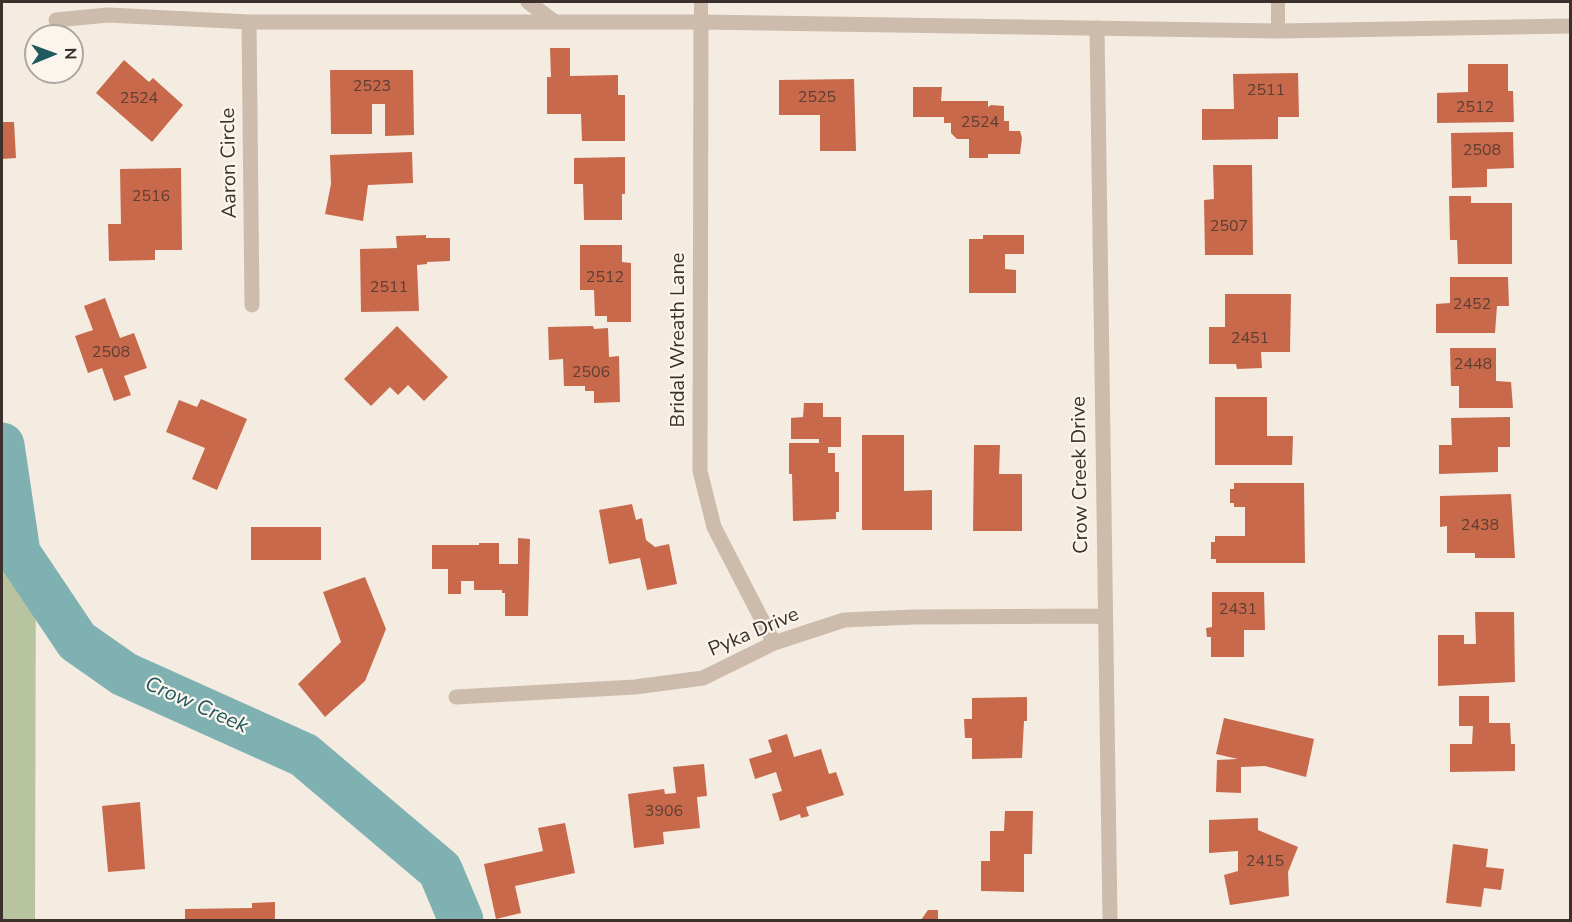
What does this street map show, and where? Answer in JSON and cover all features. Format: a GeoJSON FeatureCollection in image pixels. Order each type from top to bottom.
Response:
{"type":"FeatureCollection","features":[{"type":"Feature","properties":{"kind":"street"},"geometry":{"type":"LineString","coordinates":[[528,2],[555,22]]}},
{"type":"Feature","properties":{"kind":"street"},"geometry":{"type":"LineString","coordinates":[[56,20],[108,15],[249,22],[701,22],[1278,31],[1570,26]]}},
{"type":"Feature","properties":{"kind":"street","name":"Aaron Circle"},"geometry":{"type":"LineString","coordinates":[[249,22],[252,305]]}},
{"type":"Feature","properties":{"kind":"street","name":"Bridal Wreath Lane"},"geometry":{"type":"LineString","coordinates":[[701,22],[700,471],[714,527],[774,643]]}},
{"type":"Feature","properties":{"kind":"street","name":"Crow Creek Drive"},"geometry":{"type":"LineString","coordinates":[[1096,28],[1110,921]]}},
{"type":"Feature","properties":{"kind":"street","name":"Pyka Drive"},"geometry":{"type":"LineString","coordinates":[[456,697],[635,687],[703,678],[774,643],[844,620],[914,617],[1104,616]]}},
{"type":"Feature","properties":{"kind":"lane"},"geometry":{"type":"LineString","coordinates":[[701,2],[701,22]]}},
{"type":"Feature","properties":{"kind":"lane"},"geometry":{"type":"LineString","coordinates":[[1278,2],[1278,31]]}},
{"type":"Feature","properties":{"kind":"green space"},"geometry":{"type":"Polygon","coordinates":[[[2,481],[8,520],[36,520],[35,920],[2,920],[2,481]]]}},
{"type":"Feature","properties":{"kind":"building"},"geometry":{"type":"Polygon","coordinates":[[[550,48],[570,48],[570,76],[618,75],[618,95],[625,95],[625,141],[582,141],[581,114],[547,114],[547,77],[551,77],[550,48]]]}},
{"type":"Feature","properties":{"kind":"building"},"geometry":{"type":"Polygon","coordinates":[[[124,60],[149,82],[153,78],[183,105],[152,142],[96,93],[124,60]]]}},
{"type":"Feature","properties":{"kind":"building"},"geometry":{"type":"Polygon","coordinates":[[[1468,64],[1508,64],[1508,91],[1513,91],[1514,122],[1437,123],[1437,93],[1468,92],[1468,64]]]}},
{"type":"Feature","properties":{"kind":"building"},"geometry":{"type":"Polygon","coordinates":[[[330,70],[413,70],[414,135],[385,136],[385,104],[372,104],[372,134],[331,134],[330,70]]]}},
{"type":"Feature","properties":{"kind":"building"},"geometry":{"type":"Polygon","coordinates":[[[1298,73],[1299,117],[1278,117],[1278,139],[1202,140],[1202,109],[1234,109],[1233,74],[1298,73]]]}},
{"type":"Feature","properties":{"kind":"building"},"geometry":{"type":"Polygon","coordinates":[[[854,79],[856,151],[820,151],[820,115],[779,115],[779,80],[854,79]]]}},
{"type":"Feature","properties":{"kind":"building"},"geometry":{"type":"Polygon","coordinates":[[[913,87],[942,87],[941,101],[988,101],[988,107],[991,105],[1004,106],[1004,121],[1009,121],[1009,131],[1020,131],[1022,138],[1020,154],[988,154],[988,158],[969,158],[969,139],[957,139],[951,133],[951,123],[944,123],[944,117],[913,117],[913,87]]]}},
{"type":"Feature","properties":{"kind":"building"},"geometry":{"type":"Polygon","coordinates":[[[2,122],[14,122],[16,158],[2,159],[2,122]]]}},
{"type":"Feature","properties":{"kind":"building"},"geometry":{"type":"Polygon","coordinates":[[[1513,132],[1514,168],[1487,169],[1487,187],[1452,188],[1451,133],[1513,132]]]}},
{"type":"Feature","properties":{"kind":"building"},"geometry":{"type":"Polygon","coordinates":[[[412,152],[413,183],[368,185],[363,221],[325,214],[331,184],[330,155],[412,152]]]}},
{"type":"Feature","properties":{"kind":"building"},"geometry":{"type":"Polygon","coordinates":[[[625,157],[622,220],[584,220],[583,184],[574,184],[574,158],[625,157]]]}},
{"type":"Feature","properties":{"kind":"building"},"geometry":{"type":"Polygon","coordinates":[[[1213,165],[1252,165],[1253,255],[1205,255],[1204,200],[1214,199],[1213,165]]]}},
{"type":"Feature","properties":{"kind":"building"},"geometry":{"type":"Polygon","coordinates":[[[181,168],[182,250],[155,250],[155,260],[109,261],[108,224],[121,224],[120,169],[181,168]]]}},
{"type":"Feature","properties":{"kind":"building"},"geometry":{"type":"Polygon","coordinates":[[[1449,196],[1471,196],[1471,203],[1512,203],[1512,264],[1458,264],[1457,240],[1450,240],[1449,196]]]}},
{"type":"Feature","properties":{"kind":"building"},"geometry":{"type":"Polygon","coordinates":[[[426,235],[426,238],[450,238],[450,261],[417,265],[419,311],[361,312],[360,249],[397,248],[396,236],[426,235]]]}},
{"type":"Feature","properties":{"kind":"building"},"geometry":{"type":"Polygon","coordinates":[[[983,235],[1024,235],[1024,254],[1005,254],[1005,269],[1016,270],[1016,293],[969,293],[969,239],[983,239],[983,235]]]}},
{"type":"Feature","properties":{"kind":"building"},"geometry":{"type":"Polygon","coordinates":[[[580,245],[622,245],[622,262],[631,263],[631,322],[607,322],[607,316],[595,316],[594,290],[580,290],[580,245]]]}},
{"type":"Feature","properties":{"kind":"building"},"geometry":{"type":"Polygon","coordinates":[[[1450,277],[1508,277],[1509,306],[1497,306],[1495,333],[1436,333],[1436,304],[1450,303],[1450,277]]]}},
{"type":"Feature","properties":{"kind":"building"},"geometry":{"type":"Polygon","coordinates":[[[1225,294],[1291,294],[1290,352],[1261,352],[1262,368],[1237,369],[1236,364],[1209,364],[1209,327],[1225,327],[1225,294]]]}},
{"type":"Feature","properties":{"kind":"building"},"geometry":{"type":"Polygon","coordinates":[[[105,298],[120,338],[134,333],[147,368],[124,376],[131,395],[114,401],[102,368],[88,373],[75,336],[93,330],[84,306],[105,298]]]}},
{"type":"Feature","properties":{"kind":"building"},"geometry":{"type":"Polygon","coordinates":[[[397,326],[448,377],[424,401],[408,385],[398,395],[390,387],[371,406],[344,379],[397,326]]]}},
{"type":"Feature","properties":{"kind":"building"},"geometry":{"type":"Polygon","coordinates":[[[593,326],[594,329],[608,328],[609,357],[619,356],[620,402],[594,403],[594,391],[585,391],[585,386],[564,386],[563,359],[549,360],[548,327],[593,326]]]}},
{"type":"Feature","properties":{"kind":"building"},"geometry":{"type":"Polygon","coordinates":[[[1450,348],[1496,348],[1496,381],[1511,382],[1513,408],[1459,408],[1459,386],[1451,386],[1450,348]]]}},
{"type":"Feature","properties":{"kind":"building"},"geometry":{"type":"Polygon","coordinates":[[[1215,397],[1267,397],[1267,436],[1293,436],[1292,465],[1215,465],[1215,397]]]}},
{"type":"Feature","properties":{"kind":"building"},"geometry":{"type":"Polygon","coordinates":[[[201,399],[247,419],[217,490],[192,479],[205,448],[166,432],[179,400],[197,407],[201,399]]]}},
{"type":"Feature","properties":{"kind":"building"},"geometry":{"type":"Polygon","coordinates":[[[804,403],[823,403],[823,417],[841,417],[841,447],[828,447],[828,453],[835,453],[835,472],[839,472],[839,512],[836,512],[836,519],[793,521],[789,443],[819,443],[819,439],[791,439],[791,418],[803,417],[804,403]]]}},
{"type":"Feature","properties":{"kind":"building"},"geometry":{"type":"Polygon","coordinates":[[[1510,417],[1510,447],[1498,447],[1498,472],[1439,474],[1439,445],[1452,445],[1451,418],[1510,417]]]}},
{"type":"Feature","properties":{"kind":"building"},"geometry":{"type":"Polygon","coordinates":[[[862,435],[904,435],[904,491],[932,490],[932,530],[862,530],[862,435]]]}},
{"type":"Feature","properties":{"kind":"building"},"geometry":{"type":"Polygon","coordinates":[[[974,445],[1000,445],[999,474],[1022,474],[1022,531],[973,531],[974,445]]]}},
{"type":"Feature","properties":{"kind":"building"},"geometry":{"type":"Polygon","coordinates":[[[1234,483],[1304,483],[1305,563],[1216,563],[1216,559],[1211,559],[1211,542],[1215,542],[1215,536],[1245,536],[1245,507],[1234,507],[1234,503],[1230,503],[1230,489],[1234,489],[1234,483]]]}},
{"type":"Feature","properties":{"kind":"building"},"geometry":{"type":"Polygon","coordinates":[[[1511,494],[1515,558],[1475,558],[1475,553],[1447,553],[1447,526],[1440,527],[1440,496],[1511,494]]]}},
{"type":"Feature","properties":{"kind":"building"},"geometry":{"type":"Polygon","coordinates":[[[632,504],[636,520],[642,518],[646,540],[655,547],[669,544],[677,584],[647,590],[640,558],[609,564],[599,510],[632,504]]]}},
{"type":"Feature","properties":{"kind":"building"},"geometry":{"type":"Polygon","coordinates":[[[251,527],[321,527],[321,560],[251,560],[251,527]]]}},
{"type":"Feature","properties":{"kind":"building"},"geometry":{"type":"Polygon","coordinates":[[[518,538],[530,539],[528,616],[505,616],[505,593],[502,593],[502,590],[474,590],[474,581],[461,581],[461,594],[448,594],[448,569],[432,569],[432,545],[499,543],[499,564],[518,564],[518,538]]]}},
{"type":"Feature","properties":{"kind":"building"},"geometry":{"type":"Polygon","coordinates":[[[365,577],[386,629],[365,681],[325,717],[298,684],[341,642],[323,592],[365,577]]]}},
{"type":"Feature","properties":{"kind":"building"},"geometry":{"type":"Polygon","coordinates":[[[1212,592],[1264,592],[1265,630],[1244,630],[1244,657],[1211,657],[1211,637],[1207,637],[1206,628],[1212,627],[1212,592]]]}},
{"type":"Feature","properties":{"kind":"building"},"geometry":{"type":"Polygon","coordinates":[[[1475,612],[1514,612],[1515,682],[1438,686],[1438,635],[1464,635],[1464,644],[1476,644],[1475,612]]]}},
{"type":"Feature","properties":{"kind":"building"},"geometry":{"type":"Polygon","coordinates":[[[1459,696],[1489,696],[1489,723],[1510,723],[1511,744],[1515,744],[1515,771],[1450,772],[1450,744],[1472,744],[1473,726],[1459,726],[1459,696]]]}},
{"type":"Feature","properties":{"kind":"building"},"geometry":{"type":"Polygon","coordinates":[[[1027,697],[1027,721],[1024,721],[1022,758],[972,759],[972,738],[965,738],[964,719],[972,719],[972,698],[1027,697]]]}},
{"type":"Feature","properties":{"kind":"building"},"geometry":{"type":"Polygon","coordinates":[[[1224,718],[1314,739],[1306,777],[1265,766],[1241,767],[1241,793],[1216,792],[1217,760],[1238,759],[1216,754],[1224,718]]]}},
{"type":"Feature","properties":{"kind":"building"},"geometry":{"type":"Polygon","coordinates":[[[787,734],[794,757],[821,749],[829,774],[836,772],[844,795],[806,807],[809,816],[801,818],[800,814],[780,821],[772,794],[782,791],[776,772],[755,779],[749,759],[772,752],[768,740],[787,734]]]}},
{"type":"Feature","properties":{"kind":"building"},"geometry":{"type":"Polygon","coordinates":[[[704,764],[707,796],[697,797],[700,828],[663,832],[664,844],[634,848],[628,794],[664,789],[665,794],[676,793],[673,767],[704,764]]]}},
{"type":"Feature","properties":{"kind":"building"},"geometry":{"type":"Polygon","coordinates":[[[140,802],[145,869],[108,872],[102,806],[140,802]]]}},
{"type":"Feature","properties":{"kind":"building"},"geometry":{"type":"Polygon","coordinates":[[[1005,811],[1033,811],[1032,854],[1024,854],[1024,892],[981,891],[981,861],[990,861],[990,831],[1004,831],[1005,811]]]}},
{"type":"Feature","properties":{"kind":"building"},"geometry":{"type":"Polygon","coordinates":[[[1258,818],[1258,830],[1298,847],[1288,872],[1289,896],[1230,905],[1224,875],[1238,871],[1238,851],[1209,853],[1209,820],[1258,818]]]}},
{"type":"Feature","properties":{"kind":"building"},"geometry":{"type":"Polygon","coordinates":[[[565,823],[575,873],[515,886],[521,913],[496,919],[484,864],[543,851],[538,828],[565,823]]]}},
{"type":"Feature","properties":{"kind":"building"},"geometry":{"type":"Polygon","coordinates":[[[1453,844],[1488,849],[1486,867],[1504,869],[1501,890],[1484,888],[1481,907],[1446,903],[1453,844]]]}},
{"type":"Feature","properties":{"kind":"building"},"geometry":{"type":"Polygon","coordinates":[[[275,902],[275,920],[185,920],[185,909],[252,908],[252,903],[275,902]]]}},
{"type":"Feature","properties":{"kind":"building"},"geometry":{"type":"Polygon","coordinates":[[[928,910],[938,910],[938,920],[921,920],[928,910]]]}},
{"type":"Feature","properties":{"kind":"waterway","name":"Crow Creek"},"geometry":{"type":"LineString","coordinates":[[2,445],[18,553],[77,641],[124,674],[304,755],[440,870],[461,920]]}}]}
